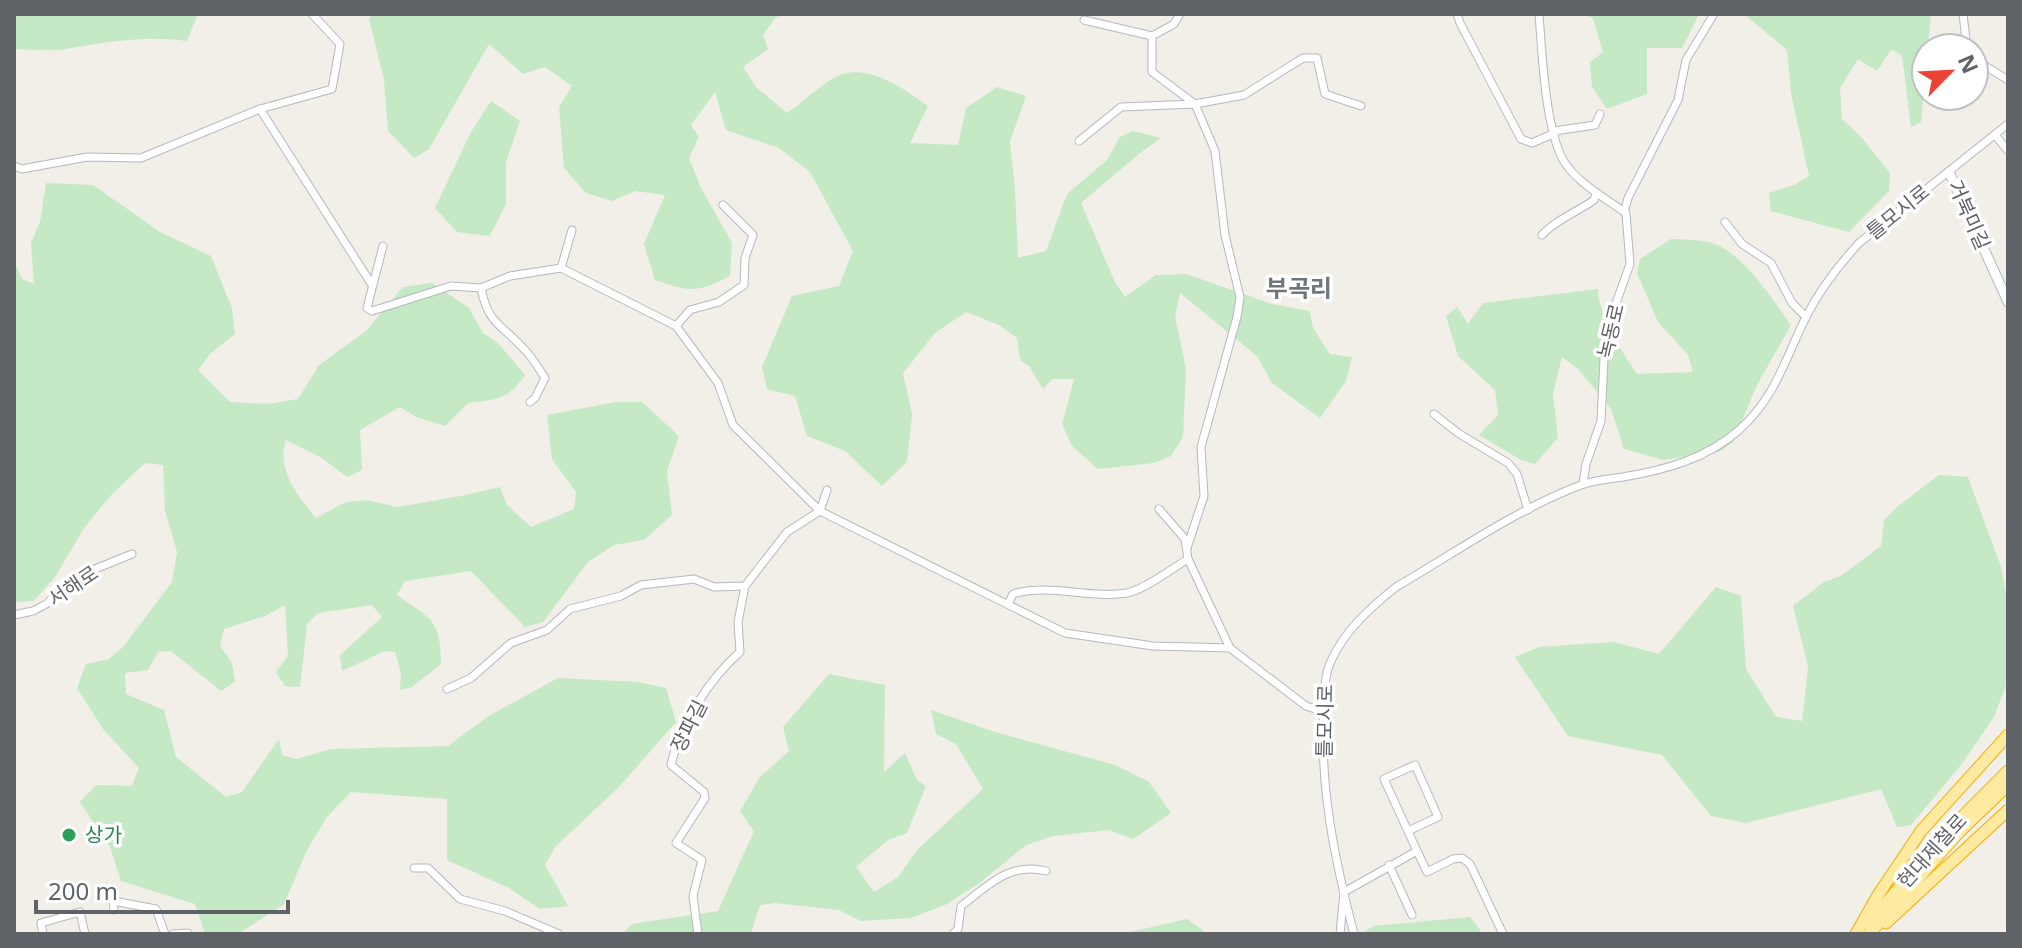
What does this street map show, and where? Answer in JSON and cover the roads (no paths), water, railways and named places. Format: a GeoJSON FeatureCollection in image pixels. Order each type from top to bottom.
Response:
{"type":"FeatureCollection","features":[{"type":"Feature","properties":{"kind":"highway"},"geometry":{"type":"LineString","coordinates":[[1858,934],[1878,895],[1921,831],[2008,735]]}},
{"type":"Feature","properties":{"kind":"highway","name":"현대제철로"},"geometry":{"type":"LineString","coordinates":[[1858,934],[1947,832],[2008,771]]}},
{"type":"Feature","properties":{"kind":"highway","name":"현대제철로"},"geometry":{"type":"LineString","coordinates":[[1872,934],[1959,832],[2008,785]]}},
{"type":"Feature","properties":{"kind":"highway"},"geometry":{"type":"LineString","coordinates":[[1872,934],[2008,810]]}},
{"type":"Feature","properties":{"kind":"street"},"geometry":{"type":"LineString","coordinates":[[14,166],[22,169],[87,157],[141,158],[260,109],[332,89],[340,44],[312,14]]}},
{"type":"Feature","properties":{"kind":"street"},"geometry":{"type":"LineString","coordinates":[[1084,20],[1152,36],[1174,24],[1180,14]]}},
{"type":"Feature","properties":{"kind":"street"},"geometry":{"type":"LineString","coordinates":[[1457,14],[1521,139],[1532,143],[1555,132],[1595,125],[1600,114]]}},
{"type":"Feature","properties":{"kind":"street"},"geometry":{"type":"LineString","coordinates":[[1539,14],[1544,77],[1562,158],[1596,193],[1624,212],[1628,198],[1678,100],[1686,60],[1714,14]]}},
{"type":"Feature","properties":{"kind":"street"},"geometry":{"type":"LineString","coordinates":[[1152,36],[1152,72],[1195,104],[1215,151],[1225,235],[1240,297],[1201,447],[1204,496],[1187,548]]}},
{"type":"Feature","properties":{"kind":"street"},"geometry":{"type":"LineString","coordinates":[[1079,141],[1121,107],[1195,104],[1244,95],[1303,58],[1317,58],[1325,94],[1361,106]]}},
{"type":"Feature","properties":{"kind":"street"},"geometry":{"type":"LineString","coordinates":[[1990,69],[2008,80]]}},
{"type":"Feature","properties":{"kind":"street"},"geometry":{"type":"LineString","coordinates":[[260,109],[372,285]]}},
{"type":"Feature","properties":{"kind":"street","name":"틀모시로"},"geometry":{"type":"LineString","coordinates":[[1354,934],[1330,828],[1324,769],[1326,676],[1343,639],[1396,587],[1528,510],[1583,484],[1683,464],[1721,443],[1752,417],[1770,394],[1826,282],[1859,243],[2008,124]]}},
{"type":"Feature","properties":{"kind":"street"},"geometry":{"type":"LineString","coordinates":[[1996,136],[2008,151]]}},
{"type":"Feature","properties":{"kind":"street","name":"거북미길"},"geometry":{"type":"LineString","coordinates":[[1949,172],[2008,302]]}},
{"type":"Feature","properties":{"kind":"street"},"geometry":{"type":"LineString","coordinates":[[1542,235],[1552,223],[1565,220],[1594,200],[1596,193]]}},
{"type":"Feature","properties":{"kind":"street"},"geometry":{"type":"LineString","coordinates":[[676,326],[690,310],[719,302],[744,285],[745,258],[753,235],[723,205]]}},
{"type":"Feature","properties":{"kind":"street","name":"녹동로"},"geometry":{"type":"LineString","coordinates":[[1583,484],[1586,464],[1601,421],[1609,323],[1630,264],[1624,212]]}},
{"type":"Feature","properties":{"kind":"street"},"geometry":{"type":"LineString","coordinates":[[1725,222],[1742,244],[1771,263],[1792,303],[1806,317]]}},
{"type":"Feature","properties":{"kind":"street"},"geometry":{"type":"LineString","coordinates":[[561,268],[572,230]]}},
{"type":"Feature","properties":{"kind":"street"},"geometry":{"type":"LineString","coordinates":[[383,246],[367,308],[372,311],[451,286],[481,288],[510,276],[561,268],[676,326],[718,383],[733,425],[820,511],[1065,633],[1153,646],[1230,648]]}},
{"type":"Feature","properties":{"kind":"street"},"geometry":{"type":"LineString","coordinates":[[481,288],[484,305],[501,330],[524,348],[545,378],[530,402]]}},
{"type":"Feature","properties":{"kind":"street"},"geometry":{"type":"LineString","coordinates":[[1434,414],[1458,433],[1508,463],[1517,474],[1528,510]]}},
{"type":"Feature","properties":{"kind":"street"},"geometry":{"type":"LineString","coordinates":[[447,689],[471,678],[511,643],[547,630],[570,609],[621,596],[641,585],[694,579],[714,587],[745,586],[787,532],[820,511],[827,490]]}},
{"type":"Feature","properties":{"kind":"street"},"geometry":{"type":"LineString","coordinates":[[1159,509],[1185,539],[1188,559],[1230,648],[1306,706],[1324,712]]}},
{"type":"Feature","properties":{"kind":"street","name":"서해로"},"geometry":{"type":"LineString","coordinates":[[14,615],[33,611],[95,569],[132,554]]}},
{"type":"Feature","properties":{"kind":"street"},"geometry":{"type":"LineString","coordinates":[[1008,604],[1013,594],[1030,589],[1130,593],[1188,559]]}},
{"type":"Feature","properties":{"kind":"street","name":"장파길"},"geometry":{"type":"LineString","coordinates":[[698,934],[693,896],[702,860],[676,843],[705,798],[704,792],[671,765],[675,745],[719,671],[740,652],[738,622],[745,586]]}},
{"type":"Feature","properties":{"kind":"street"},"geometry":{"type":"LineString","coordinates":[[1408,831],[1438,817],[1415,765],[1384,779],[1417,851],[1427,872],[1453,859],[1462,858],[1470,864],[1503,934]]}},
{"type":"Feature","properties":{"kind":"street"},"geometry":{"type":"LineString","coordinates":[[1340,934],[1344,892],[1417,851]]}},
{"type":"Feature","properties":{"kind":"street"},"geometry":{"type":"LineString","coordinates":[[1389,865],[1412,915]]}},
{"type":"Feature","properties":{"kind":"street"},"geometry":{"type":"LineString","coordinates":[[953,934],[958,929],[961,906],[1007,872],[1029,867],[1046,871]]}},
{"type":"Feature","properties":{"kind":"street"},"geometry":{"type":"LineString","coordinates":[[414,868],[428,868],[460,899],[505,911],[559,934]]}},
{"type":"Feature","properties":{"kind":"street"},"geometry":{"type":"LineString","coordinates":[[114,910],[113,901],[156,909],[165,934]]}},
{"type":"Feature","properties":{"kind":"street"},"geometry":{"type":"LineString","coordinates":[[43,934],[41,923],[80,912],[83,934]]}},
{"type":"Feature","properties":{"kind":"street"},"geometry":{"type":"LineString","coordinates":[[173,934],[188,933]]}},
{"type":"Feature","properties":{"kind":"place","name":"상가"},"geometry":{"type":"Point","coordinates":[69,835]}},
{"type":"Feature","properties":{"kind":"district","name":"부곡리"},"geometry":{"type":"Point","coordinates":[1299,289]}}]}
